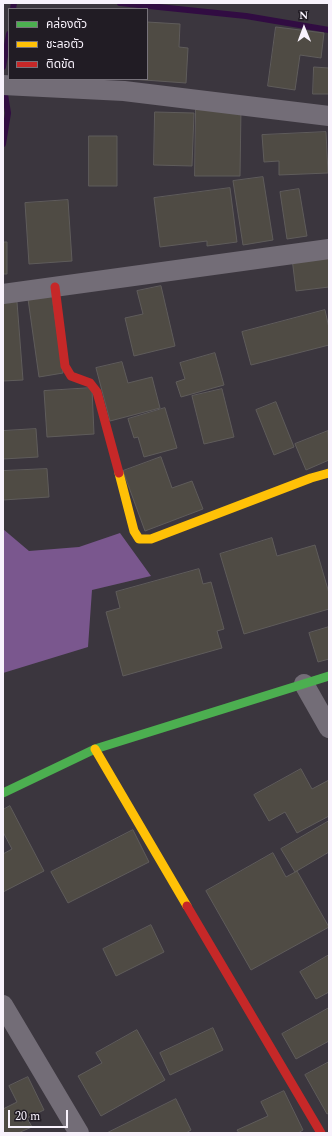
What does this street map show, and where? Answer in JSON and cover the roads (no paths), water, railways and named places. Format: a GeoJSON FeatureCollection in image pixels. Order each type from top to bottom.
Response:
{"type":"FeatureCollection","features":[{"type":"Feature","properties":{"kind":"street"},"geometry":{"type":"LineString","coordinates":[[12,85],[124,92],[329,116]]}},
{"type":"Feature","properties":{"kind":"street"},"geometry":{"type":"LineString","coordinates":[[3,294],[329,249]]}},
{"type":"Feature","properties":{"kind":"street"},"geometry":{"type":"LineString","coordinates":[[55,287],[65,366],[71,376],[90,383],[97,392],[134,531],[139,539],[151,539],[311,478],[329,473]]}},
{"type":"Feature","properties":{"kind":"street"},"geometry":{"type":"LineString","coordinates":[[3,793],[95,750],[329,676]]}},
{"type":"Feature","properties":{"kind":"street"},"geometry":{"type":"LineString","coordinates":[[304,684],[329,728]]}},
{"type":"Feature","properties":{"kind":"street"},"geometry":{"type":"LineString","coordinates":[[95,750],[321,1133]]}},
{"type":"Feature","properties":{"kind":"street"},"geometry":{"type":"LineString","coordinates":[[3,1005],[79,1133]]}},
{"type":"Feature","properties":{"kind":"waterway"},"geometry":{"type":"LineString","coordinates":[[13,8],[14,3]]}},
{"type":"Feature","properties":{"kind":"waterway"},"geometry":{"type":"LineString","coordinates":[[120,3],[246,16],[329,30]]}},
{"type":"Feature","properties":{"kind":"waterway"},"geometry":{"type":"LineString","coordinates":[[3,67],[8,40]]}},
{"type":"Feature","properties":{"kind":"waterway"},"geometry":{"type":"LineString","coordinates":[[3,144],[8,113],[4,88]]}}]}
